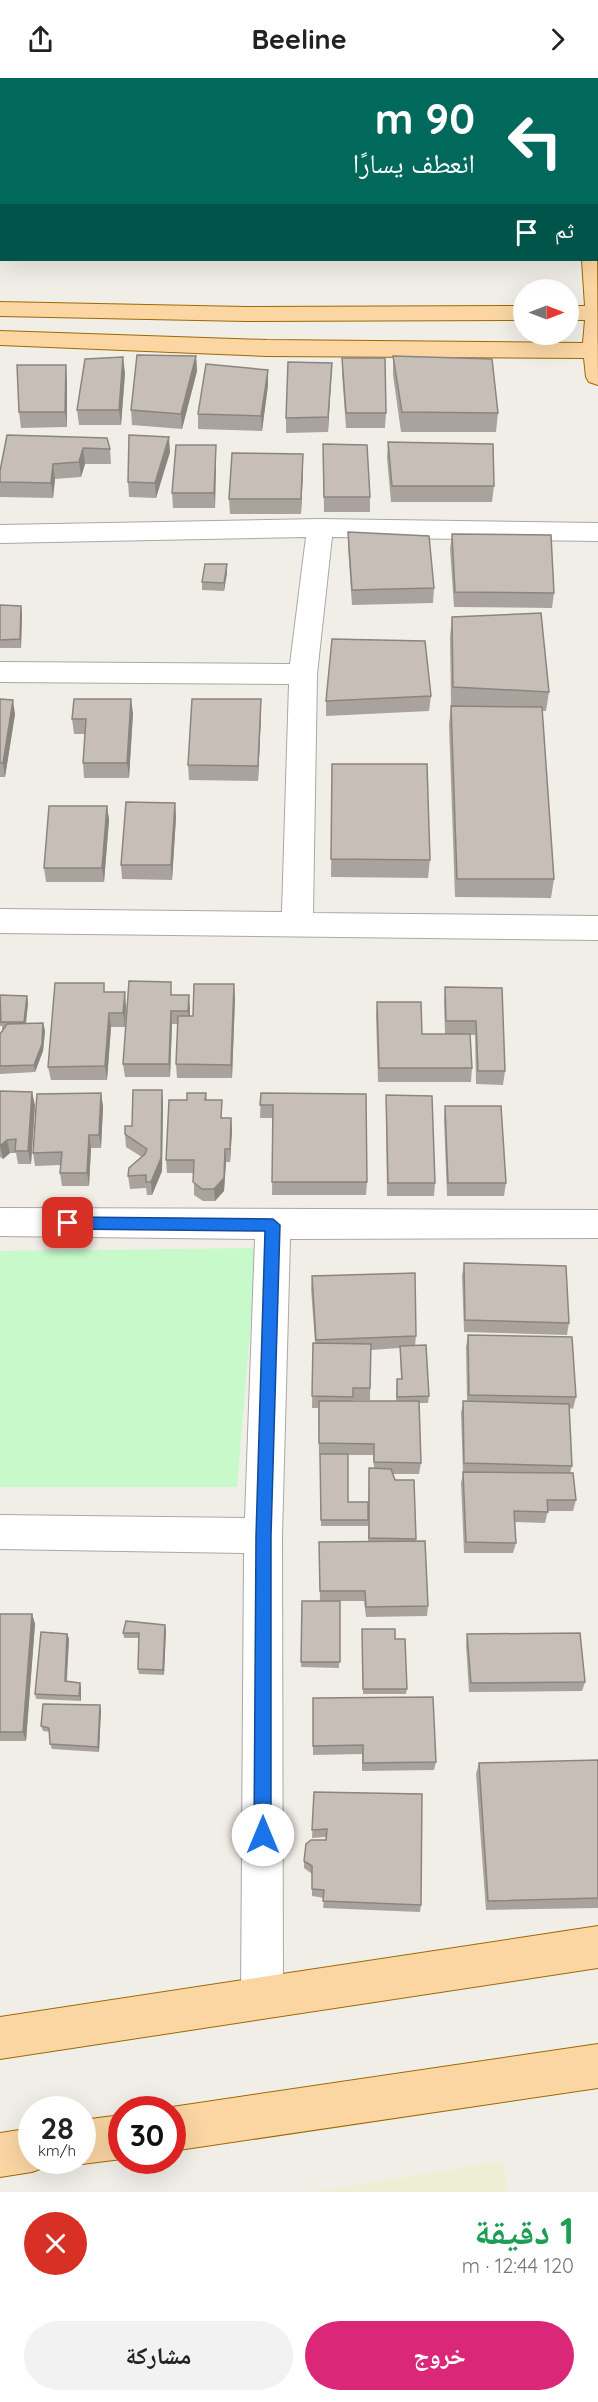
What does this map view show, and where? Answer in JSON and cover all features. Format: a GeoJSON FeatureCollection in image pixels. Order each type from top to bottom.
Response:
{"type":"FeatureCollection","features":[{"type":"Feature","properties":{"kind":"main road"},"geometry":{"type":"LineString","coordinates":[[594,261],[598,313],[598,377]]}},
{"type":"Feature","properties":{"kind":"main road"},"geometry":{"type":"LineString","coordinates":[[0,309],[246,314],[513,313]]}},
{"type":"Feature","properties":{"kind":"main road"},"geometry":{"type":"LineString","coordinates":[[579,313],[598,313]]}},
{"type":"Feature","properties":{"kind":"main road"},"geometry":{"type":"LineString","coordinates":[[0,338],[267,348],[597,351]]}},
{"type":"Feature","properties":{"kind":"main road"},"geometry":{"type":"LineString","coordinates":[[0,2038],[598,1947]]}},
{"type":"Feature","properties":{"kind":"main road"},"geometry":{"type":"LineString","coordinates":[[186,2127],[598,2066]]}},
{"type":"Feature","properties":{"kind":"main road"},"geometry":{"type":"LineString","coordinates":[[0,2155],[18,2152]]}},
{"type":"Feature","properties":{"kind":"street"},"geometry":{"type":"LineString","coordinates":[[297,924],[303,674],[320,528]]}},
{"type":"Feature","properties":{"kind":"street"},"geometry":{"type":"LineString","coordinates":[[0,534],[320,528],[598,532]]}},
{"type":"Feature","properties":{"kind":"street"},"geometry":{"type":"LineString","coordinates":[[0,672],[303,674]]}},
{"type":"Feature","properties":{"kind":"street"},"geometry":{"type":"LineString","coordinates":[[0,921],[598,928]]}},
{"type":"Feature","properties":{"kind":"street"},"geometry":{"type":"LineString","coordinates":[[0,1222],[273,1225],[598,1224]]}},
{"type":"Feature","properties":{"kind":"street"},"geometry":{"type":"LineString","coordinates":[[262,1997],[263,1536],[273,1225]]}},
{"type":"Feature","properties":{"kind":"street"},"geometry":{"type":"LineString","coordinates":[[0,1532],[263,1536]]}},
{"type":"Feature","properties":{"kind":"green space"},"geometry":{"type":"Polygon","coordinates":[[[257,1248],[237,1487],[0,1487],[0,1251],[257,1248]]]}},
{"type":"Feature","properties":{"kind":"green space"},"geometry":{"type":"Polygon","coordinates":[[[502,2161],[508,2192],[313,2192],[502,2161]]]}},
{"type":"Feature","properties":{"kind":"building"},"geometry":{"type":"Polygon","coordinates":[[[137,355],[196,356],[181,414],[131,410],[137,355]]]}},
{"type":"Feature","properties":{"kind":"building"},"geometry":{"type":"Polygon","coordinates":[[[393,356],[492,359],[498,413],[402,412],[393,356]]]}},
{"type":"Feature","properties":{"kind":"building"},"geometry":{"type":"Polygon","coordinates":[[[123,357],[119,410],[77,410],[85,359],[123,357]]]}},
{"type":"Feature","properties":{"kind":"building"},"geometry":{"type":"Polygon","coordinates":[[[342,358],[385,358],[386,413],[346,413],[342,358]]]}},
{"type":"Feature","properties":{"kind":"building"},"geometry":{"type":"Polygon","coordinates":[[[288,362],[332,363],[328,417],[286,418],[288,362]]]}},
{"type":"Feature","properties":{"kind":"building"},"geometry":{"type":"Polygon","coordinates":[[[206,364],[268,370],[261,416],[198,414],[206,364]]]}},
{"type":"Feature","properties":{"kind":"building"},"geometry":{"type":"Polygon","coordinates":[[[17,365],[66,365],[65,412],[19,412],[17,365]]]}},
{"type":"Feature","properties":{"kind":"building"},"geometry":{"type":"Polygon","coordinates":[[[7,435],[107,438],[110,449],[83,448],[79,462],[53,464],[51,483],[0,482],[7,435]]]}},
{"type":"Feature","properties":{"kind":"building"},"geometry":{"type":"Polygon","coordinates":[[[129,435],[169,437],[155,483],[128,482],[129,435]]]}},
{"type":"Feature","properties":{"kind":"building"},"geometry":{"type":"Polygon","coordinates":[[[388,442],[493,444],[494,486],[392,486],[388,442]]]}},
{"type":"Feature","properties":{"kind":"building"},"geometry":{"type":"Polygon","coordinates":[[[323,444],[367,445],[370,497],[324,497],[323,444]]]}},
{"type":"Feature","properties":{"kind":"building"},"geometry":{"type":"Polygon","coordinates":[[[176,445],[216,445],[214,493],[172,493],[176,445]]]}},
{"type":"Feature","properties":{"kind":"building"},"geometry":{"type":"Polygon","coordinates":[[[232,453],[303,454],[301,499],[229,499],[232,453]]]}},
{"type":"Feature","properties":{"kind":"building"},"geometry":{"type":"Polygon","coordinates":[[[348,532],[429,536],[434,588],[352,590],[348,532]]]}},
{"type":"Feature","properties":{"kind":"building"},"geometry":{"type":"Polygon","coordinates":[[[452,534],[551,535],[554,593],[455,592],[452,534]]]}},
{"type":"Feature","properties":{"kind":"building"},"geometry":{"type":"Polygon","coordinates":[[[205,564],[227,564],[224,583],[202,582],[205,564]]]}},
{"type":"Feature","properties":{"kind":"building"},"geometry":{"type":"Polygon","coordinates":[[[0,605],[21,606],[20,639],[0,640],[0,605]]]}},
{"type":"Feature","properties":{"kind":"building"},"geometry":{"type":"Polygon","coordinates":[[[541,613],[549,692],[453,687],[452,617],[541,613]]]}},
{"type":"Feature","properties":{"kind":"building"},"geometry":{"type":"Polygon","coordinates":[[[332,639],[425,641],[431,696],[326,701],[332,639]]]}},
{"type":"Feature","properties":{"kind":"building"},"geometry":{"type":"Polygon","coordinates":[[[0,699],[13,700],[3,763],[0,763],[0,699]]]}},
{"type":"Feature","properties":{"kind":"building"},"geometry":{"type":"Polygon","coordinates":[[[74,699],[131,699],[127,763],[83,763],[86,719],[72,719],[74,699]]]}},
{"type":"Feature","properties":{"kind":"building"},"geometry":{"type":"Polygon","coordinates":[[[192,699],[261,699],[258,766],[188,765],[192,699]]]}},
{"type":"Feature","properties":{"kind":"building"},"geometry":{"type":"Polygon","coordinates":[[[451,706],[542,707],[554,879],[457,879],[451,706]]]}},
{"type":"Feature","properties":{"kind":"building"},"geometry":{"type":"Polygon","coordinates":[[[332,764],[427,764],[430,860],[331,859],[332,764]]]}},
{"type":"Feature","properties":{"kind":"building"},"geometry":{"type":"Polygon","coordinates":[[[126,802],[175,803],[171,865],[121,865],[126,802]]]}},
{"type":"Feature","properties":{"kind":"building"},"geometry":{"type":"Polygon","coordinates":[[[49,806],[107,806],[102,868],[44,868],[49,806]]]}},
{"type":"Feature","properties":{"kind":"building"},"geometry":{"type":"Polygon","coordinates":[[[129,981],[171,982],[171,995],[189,995],[188,1011],[171,1011],[169,1064],[123,1064],[129,981]]]}},
{"type":"Feature","properties":{"kind":"building"},"geometry":{"type":"Polygon","coordinates":[[[55,983],[104,983],[104,992],[125,992],[123,1013],[109,1013],[105,1066],[48,1067],[55,983]]]}},
{"type":"Feature","properties":{"kind":"building"},"geometry":{"type":"Polygon","coordinates":[[[194,984],[234,984],[231,1065],[176,1064],[178,1016],[193,1016],[194,984]]]}},
{"type":"Feature","properties":{"kind":"building"},"geometry":{"type":"Polygon","coordinates":[[[445,987],[502,988],[505,1071],[478,1071],[476,1021],[446,1021],[445,987]]]}},
{"type":"Feature","properties":{"kind":"building"},"geometry":{"type":"Polygon","coordinates":[[[0,995],[27,996],[24,1022],[1,1022],[0,995]]]}},
{"type":"Feature","properties":{"kind":"building"},"geometry":{"type":"Polygon","coordinates":[[[377,1002],[421,1002],[422,1034],[470,1034],[472,1068],[379,1068],[377,1002]]]}},
{"type":"Feature","properties":{"kind":"building"},"geometry":{"type":"Polygon","coordinates":[[[43,1023],[42,1044],[34,1065],[0,1066],[0,1034],[7,1024],[43,1023]]]}},
{"type":"Feature","properties":{"kind":"building"},"geometry":{"type":"Polygon","coordinates":[[[133,1090],[162,1090],[161,1158],[151,1182],[146,1182],[146,1175],[128,1176],[129,1168],[145,1154],[147,1149],[125,1134],[125,1126],[132,1126],[133,1090]]]}},
{"type":"Feature","properties":{"kind":"building"},"geometry":{"type":"Polygon","coordinates":[[[0,1091],[32,1092],[28,1151],[15,1151],[16,1139],[7,1140],[0,1146],[0,1091]]]}},
{"type":"Feature","properties":{"kind":"building"},"geometry":{"type":"Polygon","coordinates":[[[101,1093],[99,1135],[89,1135],[87,1173],[60,1173],[62,1152],[33,1153],[37,1094],[101,1093]]]}},
{"type":"Feature","properties":{"kind":"building"},"geometry":{"type":"Polygon","coordinates":[[[187,1093],[206,1093],[205,1100],[222,1100],[221,1118],[231,1118],[230,1149],[225,1149],[224,1178],[214,1189],[202,1189],[193,1182],[194,1160],[166,1160],[169,1100],[187,1100],[187,1093]]]}},
{"type":"Feature","properties":{"kind":"building"},"geometry":{"type":"Polygon","coordinates":[[[261,1093],[366,1094],[367,1182],[272,1182],[273,1105],[260,1105],[261,1093]]]}},
{"type":"Feature","properties":{"kind":"building"},"geometry":{"type":"Polygon","coordinates":[[[386,1095],[432,1096],[435,1183],[388,1183],[386,1095]]]}},
{"type":"Feature","properties":{"kind":"building"},"geometry":{"type":"Polygon","coordinates":[[[445,1106],[501,1106],[506,1183],[448,1183],[445,1106]]]}},
{"type":"Feature","properties":{"kind":"building"},"geometry":{"type":"Polygon","coordinates":[[[464,1263],[566,1266],[569,1323],[465,1320],[464,1263]]]}},
{"type":"Feature","properties":{"kind":"building"},"geometry":{"type":"Polygon","coordinates":[[[415,1273],[416,1336],[316,1340],[312,1276],[415,1273]]]}},
{"type":"Feature","properties":{"kind":"building"},"geometry":{"type":"Polygon","coordinates":[[[468,1335],[572,1337],[576,1397],[469,1395],[468,1335]]]}},
{"type":"Feature","properties":{"kind":"building"},"geometry":{"type":"Polygon","coordinates":[[[313,1343],[371,1344],[370,1388],[353,1388],[353,1397],[312,1396],[313,1343]]]}},
{"type":"Feature","properties":{"kind":"building"},"geometry":{"type":"Polygon","coordinates":[[[426,1345],[429,1396],[397,1397],[397,1379],[402,1379],[400,1346],[426,1345]]]}},
{"type":"Feature","properties":{"kind":"building"},"geometry":{"type":"Polygon","coordinates":[[[319,1401],[419,1401],[421,1463],[374,1462],[374,1444],[319,1443],[319,1401]]]}},
{"type":"Feature","properties":{"kind":"building"},"geometry":{"type":"Polygon","coordinates":[[[463,1401],[569,1404],[572,1466],[464,1463],[463,1401]]]}},
{"type":"Feature","properties":{"kind":"building"},"geometry":{"type":"Polygon","coordinates":[[[320,1454],[348,1454],[348,1502],[368,1502],[368,1520],[321,1520],[320,1454]]]}},
{"type":"Feature","properties":{"kind":"building"},"geometry":{"type":"Polygon","coordinates":[[[369,1468],[391,1469],[395,1480],[414,1480],[416,1539],[369,1538],[369,1468]]]}},
{"type":"Feature","properties":{"kind":"building"},"geometry":{"type":"Polygon","coordinates":[[[463,1472],[573,1473],[576,1500],[547,1500],[548,1512],[514,1511],[516,1543],[466,1542],[463,1472]]]}},
{"type":"Feature","properties":{"kind":"building"},"geometry":{"type":"Polygon","coordinates":[[[425,1541],[428,1606],[366,1607],[365,1591],[320,1591],[319,1542],[425,1541]]]}},
{"type":"Feature","properties":{"kind":"building"},"geometry":{"type":"Polygon","coordinates":[[[302,1601],[340,1601],[340,1662],[301,1662],[302,1601]]]}},
{"type":"Feature","properties":{"kind":"building"},"geometry":{"type":"Polygon","coordinates":[[[0,1614],[32,1614],[23,1732],[0,1732],[0,1614]]]}},
{"type":"Feature","properties":{"kind":"building"},"geometry":{"type":"Polygon","coordinates":[[[126,1621],[165,1625],[163,1670],[138,1669],[139,1633],[123,1633],[126,1621]]]}},
{"type":"Feature","properties":{"kind":"building"},"geometry":{"type":"Polygon","coordinates":[[[362,1629],[395,1629],[395,1639],[405,1639],[407,1689],[363,1689],[362,1629]]]}},
{"type":"Feature","properties":{"kind":"building"},"geometry":{"type":"Polygon","coordinates":[[[41,1632],[67,1634],[65,1681],[80,1683],[79,1696],[35,1694],[41,1632]]]}},
{"type":"Feature","properties":{"kind":"building"},"geometry":{"type":"Polygon","coordinates":[[[580,1633],[585,1682],[471,1683],[467,1634],[580,1633]]]}},
{"type":"Feature","properties":{"kind":"building"},"geometry":{"type":"Polygon","coordinates":[[[433,1697],[436,1762],[363,1763],[363,1745],[313,1746],[313,1698],[433,1697]]]}},
{"type":"Feature","properties":{"kind":"building"},"geometry":{"type":"Polygon","coordinates":[[[43,1704],[100,1705],[98,1747],[50,1744],[49,1728],[41,1726],[43,1704]]]}},
{"type":"Feature","properties":{"kind":"building"},"geometry":{"type":"Polygon","coordinates":[[[598,1760],[598,1898],[488,1901],[479,1763],[598,1760]]]}},
{"type":"Feature","properties":{"kind":"building"},"geometry":{"type":"Polygon","coordinates":[[[314,1792],[422,1794],[421,1905],[323,1901],[324,1890],[312,1889],[312,1866],[304,1861],[306,1844],[311,1840],[326,1840],[327,1829],[312,1830],[314,1792]]]}},
{"type":"Feature","properties":{"kind":"route"},"geometry":{"type":"LineString","coordinates":[[68,1223],[273,1225],[263,1536],[263,1835]]}}]}
